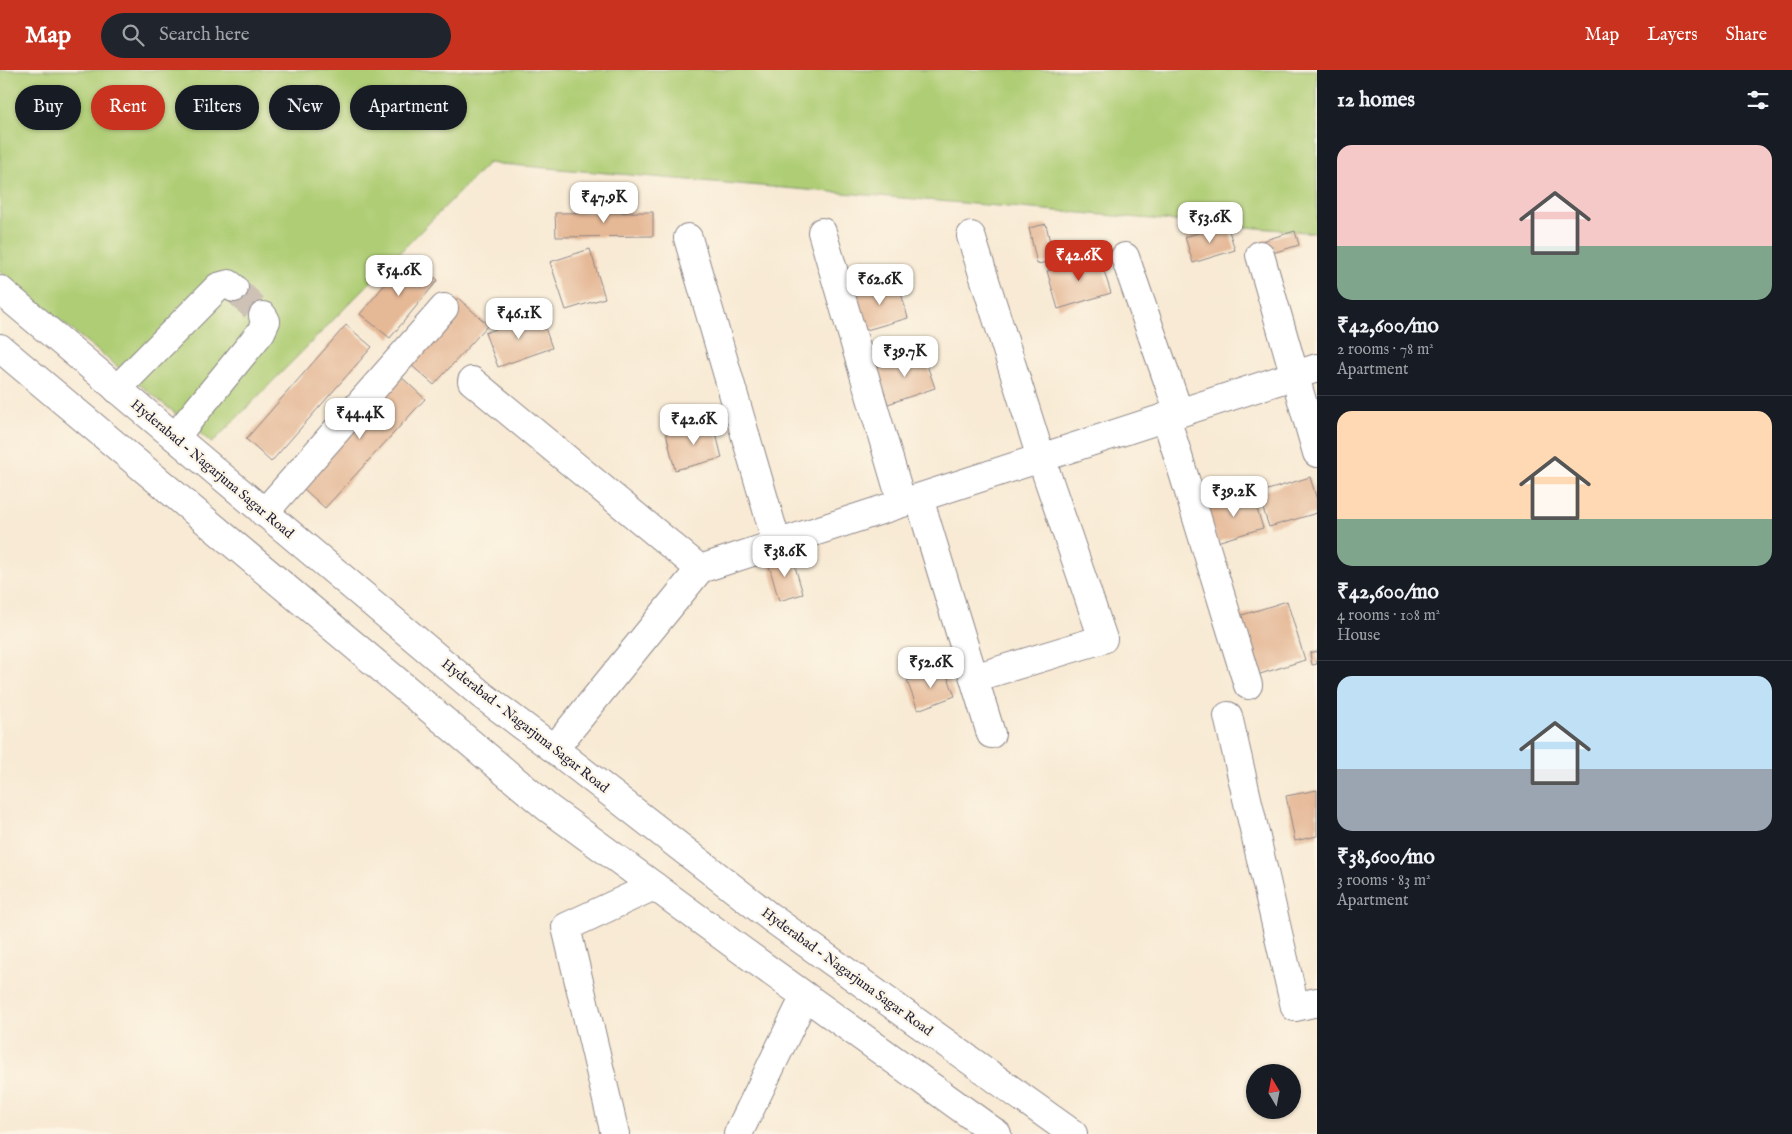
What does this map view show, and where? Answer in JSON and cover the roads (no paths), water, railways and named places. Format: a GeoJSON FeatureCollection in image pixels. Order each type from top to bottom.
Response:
{"type":"FeatureCollection","features":[{"type":"Feature","properties":{"kind":"street"},"geometry":{"type":"LineString","coordinates":[[822,232],[911,500],[974,678],[991,734]]}},
{"type":"Feature","properties":{"kind":"street"},"geometry":{"type":"LineString","coordinates":[[971,236],[1042,458],[1103,639],[974,678]]}},
{"type":"Feature","properties":{"kind":"street"},"geometry":{"type":"LineString","coordinates":[[688,238],[777,544]]}},
{"type":"Feature","properties":{"kind":"street"},"geometry":{"type":"LineString","coordinates":[[1260,255],[1306,372],[1317,453]]}},
{"type":"Feature","properties":{"kind":"street"},"geometry":{"type":"LineString","coordinates":[[1125,257],[1173,415],[1248,685]]}},
{"type":"Feature","properties":{"kind":"street"},"geometry":{"type":"LineString","coordinates":[[117,389],[218,286],[229,284],[234,288]]}},
{"type":"Feature","properties":{"kind":"street","name":"Hyderabad - Nagarjuna Sagar Road"},"geometry":{"type":"LineString","coordinates":[[0,290],[483,696],[770,917],[1073,1134]]}},
{"type":"Feature","properties":{"kind":"street"},"geometry":{"type":"LineString","coordinates":[[264,513],[444,308]]}},
{"type":"Feature","properties":{"kind":"street"},"geometry":{"type":"LineString","coordinates":[[174,437],[261,332],[266,321],[263,316]]}},
{"type":"Feature","properties":{"kind":"street"},"geometry":{"type":"LineString","coordinates":[[0,348],[548,808],[997,1134]]}},
{"type":"Feature","properties":{"kind":"street"},"geometry":{"type":"LineString","coordinates":[[554,749],[700,569],[1306,372]]}},
{"type":"Feature","properties":{"kind":"street"},"geometry":{"type":"LineString","coordinates":[[472,381],[700,569]]}},
{"type":"Feature","properties":{"kind":"street"},"geometry":{"type":"LineString","coordinates":[[1228,716],[1295,1007],[1317,1002]]}},
{"type":"Feature","properties":{"kind":"street"},"geometry":{"type":"LineString","coordinates":[[615,1134],[566,927],[654,886]]}},
{"type":"Feature","properties":{"kind":"street"},"geometry":{"type":"LineString","coordinates":[[738,1134],[805,996]]}},
{"type":"Feature","properties":{"kind":"tunnel"},"geometry":{"type":"LineString","coordinates":[[234,288],[263,316]]}}]}
